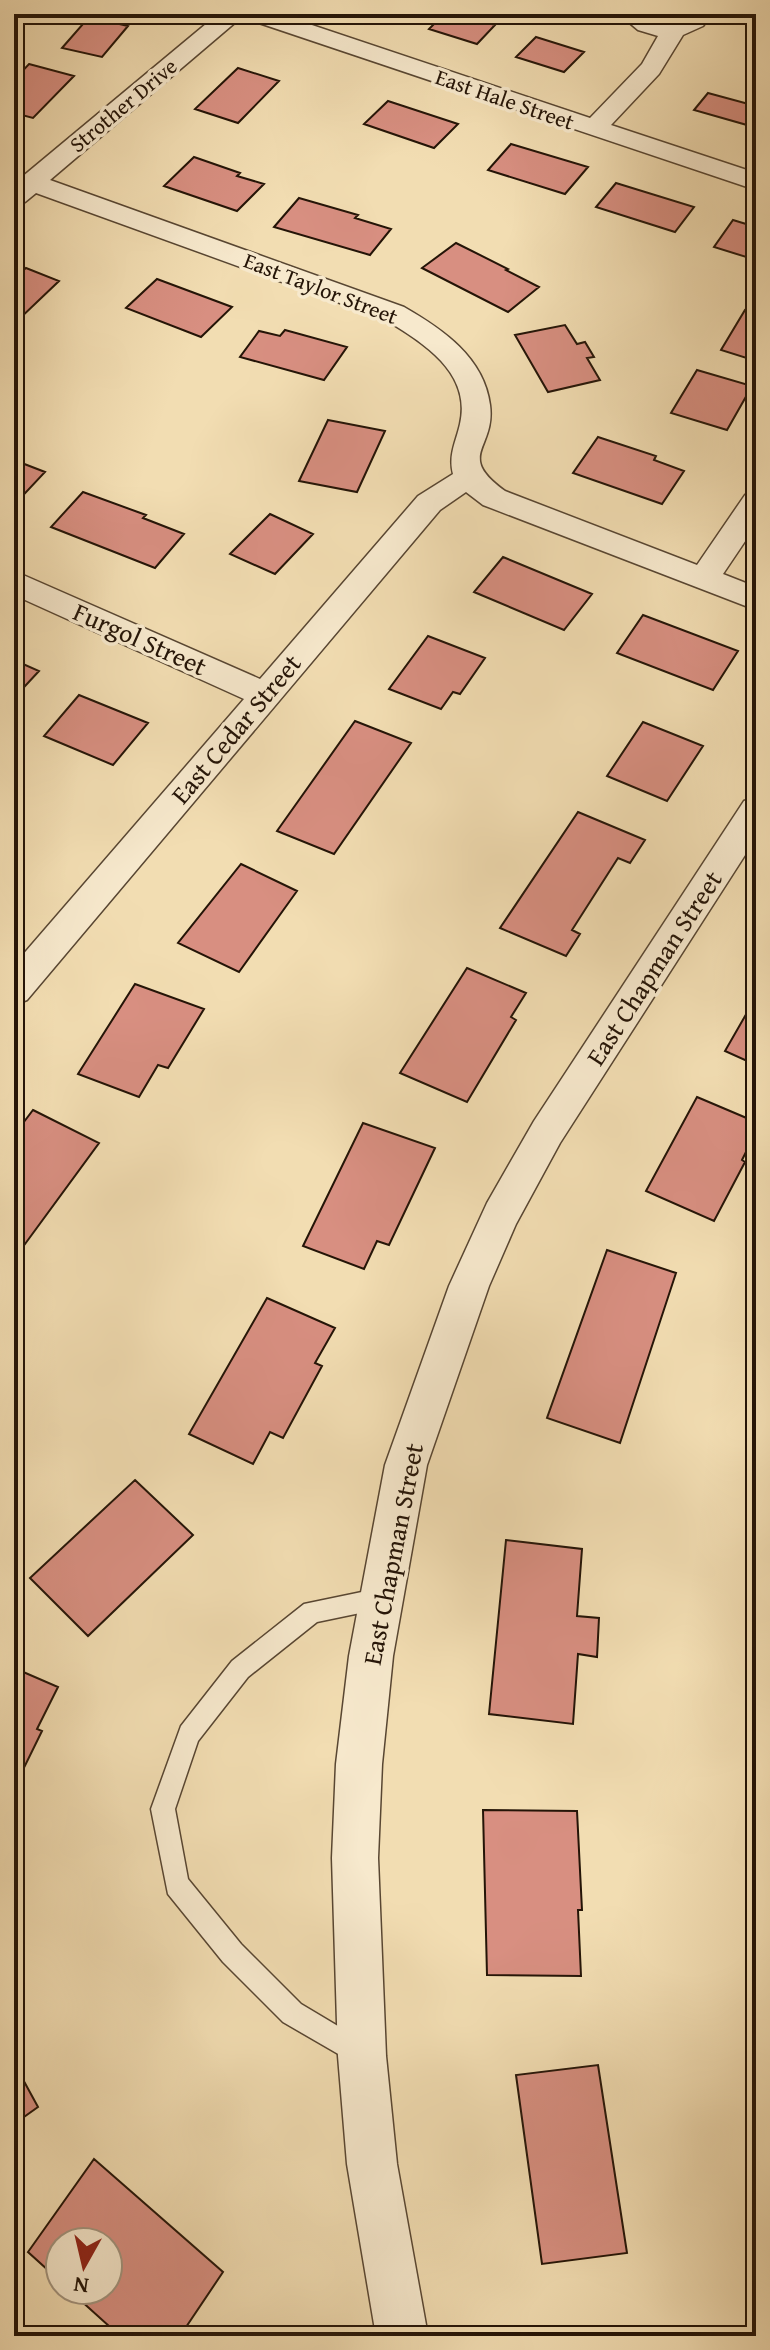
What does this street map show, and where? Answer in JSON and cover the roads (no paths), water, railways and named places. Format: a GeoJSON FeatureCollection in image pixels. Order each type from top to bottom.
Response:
{"type":"FeatureCollection","features":[{"type":"Feature","properties":{"kind":"street","name":"Strother Drive"},"geometry":{"type":"LineString","coordinates":[[23,190],[233,14]]}},
{"type":"Feature","properties":{"kind":"street","name":"East Hale Street"},"geometry":{"type":"LineString","coordinates":[[255,14],[756,182]]}},
{"type":"Feature","properties":{"kind":"street"},"geometry":{"type":"LineString","coordinates":[[631,14],[644,25],[673,29],[689,26],[700,14]]}},
{"type":"Feature","properties":{"kind":"street"},"geometry":{"type":"LineString","coordinates":[[593,129],[651,67],[670,40],[673,29]]}},
{"type":"Feature","properties":{"kind":"street","name":"East Taylor Street"},"geometry":{"type":"LineString","coordinates":[[23,190],[394,313],[442,342],[473,390],[476,413],[463,468],[467,478]]}},
{"type":"Feature","properties":{"kind":"street"},"geometry":{"type":"LineString","coordinates":[[467,478],[494,498],[756,599]]}},
{"type":"Feature","properties":{"kind":"street","name":"East Cedar Street"},"geometry":{"type":"LineString","coordinates":[[14,990],[429,503],[467,478]]}},
{"type":"Feature","properties":{"kind":"street"},"geometry":{"type":"LineString","coordinates":[[704,578],[756,502]]}},
{"type":"Feature","properties":{"kind":"street","name":"Furgol Street"},"geometry":{"type":"LineString","coordinates":[[14,582],[265,695]]}},
{"type":"Feature","properties":{"kind":"street","name":"East Chapman Street"},"geometry":{"type":"LineString","coordinates":[[402,2336],[372,2164],[362,2056],[355,1842],[359,1764],[371,1656],[406,1465],[469,1286],[501,1215],[547,1132],[756,810]]}},
{"type":"Feature","properties":{"kind":"lane"},"geometry":{"type":"LineString","coordinates":[[362,2056],[292,2013],[232,1953],[186,1897],[177,1885],[163,1809],[189,1734],[240,1669],[312,1612],[381,1599]]}}]}
